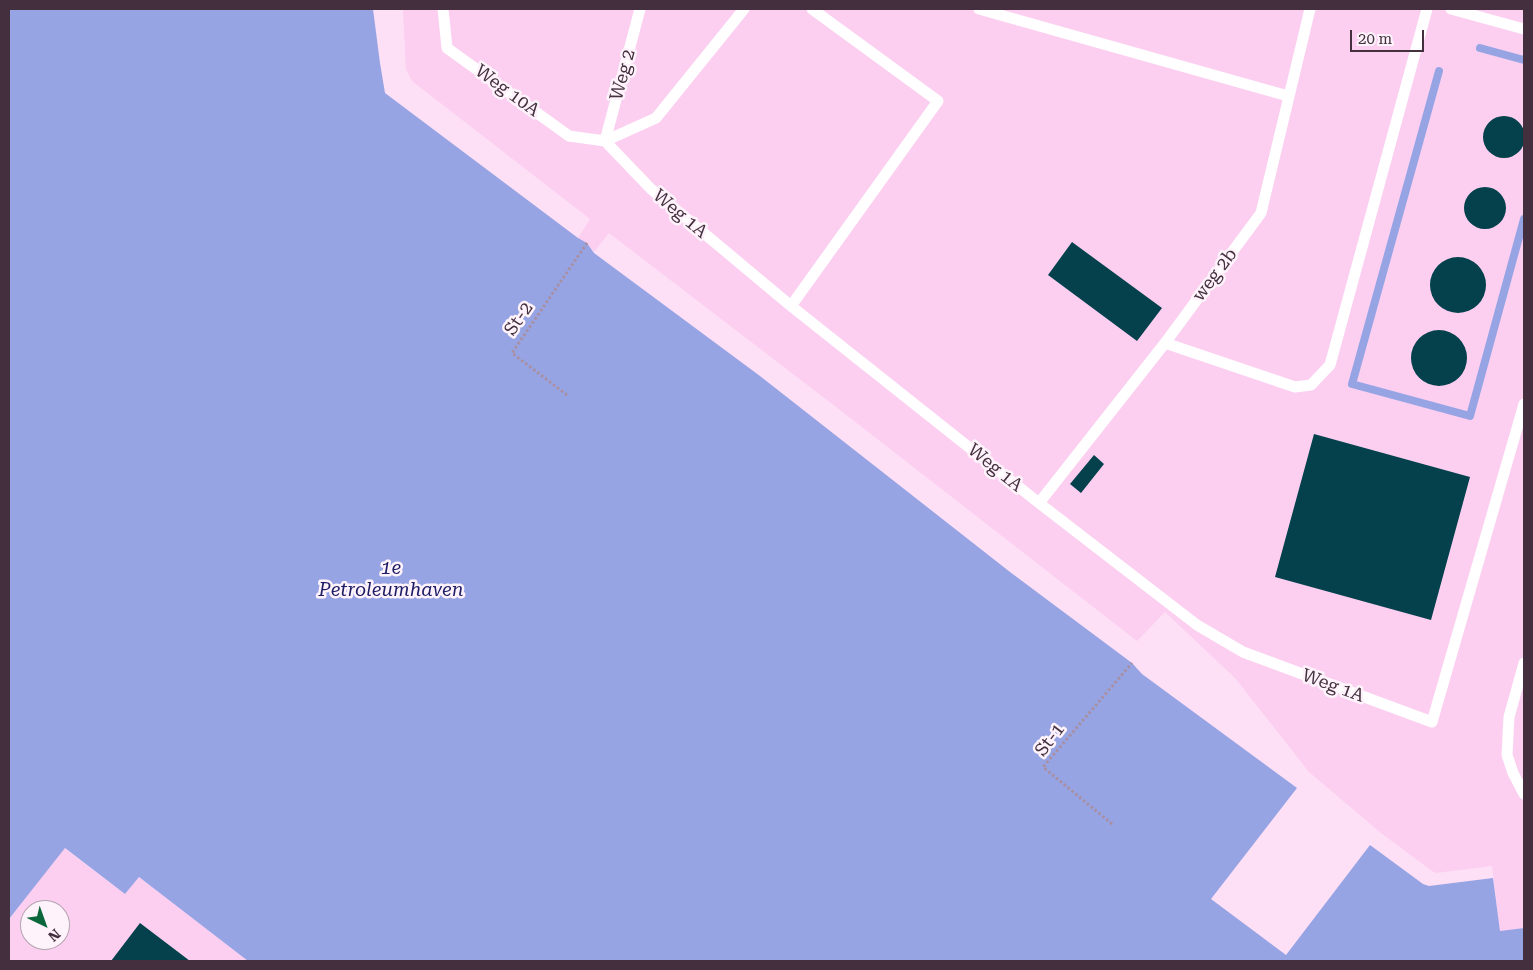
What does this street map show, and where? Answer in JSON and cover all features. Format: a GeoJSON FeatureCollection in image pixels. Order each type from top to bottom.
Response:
{"type":"FeatureCollection","features":[{"type":"Feature","properties":{"kind":"lane","name":"Weg 10A"},"geometry":{"type":"LineString","coordinates":[[443,9],[447,48],[569,136],[605,141]]}},
{"type":"Feature","properties":{"kind":"lane","name":"Weg 2"},"geometry":{"type":"LineString","coordinates":[[605,141],[640,9]]}},
{"type":"Feature","properties":{"kind":"lane"},"geometry":{"type":"LineString","coordinates":[[605,141],[656,118],[744,9]]}},
{"type":"Feature","properties":{"kind":"lane"},"geometry":{"type":"LineString","coordinates":[[791,306],[938,101],[812,9]]}},
{"type":"Feature","properties":{"kind":"lane"},"geometry":{"type":"LineString","coordinates":[[978,9],[1288,96]]}},
{"type":"Feature","properties":{"kind":"lane","name":"weg 2b"},"geometry":{"type":"LineString","coordinates":[[1039,503],[1165,343],[1261,213],[1310,9]]}},
{"type":"Feature","properties":{"kind":"lane"},"geometry":{"type":"LineString","coordinates":[[1165,343],[1295,387],[1311,385],[1330,365],[1427,9]]}},
{"type":"Feature","properties":{"kind":"lane"},"geometry":{"type":"LineString","coordinates":[[1451,9],[1524,29]]}},
{"type":"Feature","properties":{"kind":"lane","name":"Weg 1A"},"geometry":{"type":"LineString","coordinates":[[605,141],[651,190],[791,306],[1039,503],[1197,625],[1244,652],[1432,722],[1524,404]]}},
{"type":"Feature","properties":{"kind":"lane"},"geometry":{"type":"LineString","coordinates":[[1524,663],[1509,717],[1507,755],[1513,773],[1524,794]]}},
{"type":"Feature","properties":{"kind":"path","name":"St-2"},"geometry":{"type":"LineString","coordinates":[[567,395],[512,354],[587,243]]}},
{"type":"Feature","properties":{"kind":"path","name":"St-1"},"geometry":{"type":"LineString","coordinates":[[1112,824],[1043,767],[1132,663]]}},
{"type":"Feature","properties":{"kind":"shaded area"},"geometry":{"type":"Polygon","coordinates":[[[403,9],[1524,9],[1524,928],[1500,931],[1492,866],[1436,873],[1381,833],[1309,772],[1235,678],[1165,612],[1137,641],[609,233],[594,252],[587,243],[578,238],[590,219],[412,81],[406,69],[403,9]]]}},
{"type":"Feature","properties":{"kind":"shaded area"},"geometry":{"type":"Polygon","coordinates":[[[64,848],[125,894],[139,877],[248,961],[9,961],[9,919],[20,905],[20,950],[70,950],[70,900],[24,900],[64,848]]]}},
{"type":"Feature","properties":{"kind":"water","name":"1e Petroleumhaven"},"geometry":{"type":"Polygon","coordinates":[[[9,9],[373,9],[385,93],[587,243],[594,253],[760,376],[1010,572],[1132,663],[1142,674],[1297,788],[1211,899],[1286,955],[1370,845],[1423,884],[1429,886],[1493,878],[1500,931],[1524,928],[1524,961],[248,961],[139,877],[125,894],[65,848],[24,900],[20,900],[20,905],[9,919],[9,9]]]}},
{"type":"Feature","properties":{"kind":"building"},"geometry":{"type":"Polygon","coordinates":[[[1504,116],[1519,122],[1525,137],[1519,152],[1504,158],[1489,152],[1483,137],[1489,122],[1504,116]]]}},
{"type":"Feature","properties":{"kind":"building"},"geometry":{"type":"Polygon","coordinates":[[[1485,187],[1500,193],[1506,208],[1500,223],[1485,229],[1470,223],[1464,208],[1470,193],[1485,187]]]}},
{"type":"Feature","properties":{"kind":"building"},"geometry":{"type":"Polygon","coordinates":[[[1072,242],[1162,308],[1137,341],[1048,275],[1072,242]]]}},
{"type":"Feature","properties":{"kind":"building"},"geometry":{"type":"Polygon","coordinates":[[[1458,257],[1469,259],[1478,265],[1484,274],[1486,285],[1484,296],[1478,305],[1469,311],[1458,313],[1447,311],[1438,305],[1432,296],[1430,285],[1432,274],[1438,265],[1447,259],[1458,257]]]}},
{"type":"Feature","properties":{"kind":"building"},"geometry":{"type":"Polygon","coordinates":[[[1439,330],[1450,332],[1459,338],[1465,347],[1467,358],[1465,369],[1459,378],[1450,384],[1439,386],[1428,384],[1419,378],[1413,369],[1411,358],[1413,347],[1419,338],[1428,332],[1439,330]]]}},
{"type":"Feature","properties":{"kind":"building"},"geometry":{"type":"Polygon","coordinates":[[[1314,434],[1470,477],[1431,620],[1275,577],[1314,434]]]}},
{"type":"Feature","properties":{"kind":"building"},"geometry":{"type":"Polygon","coordinates":[[[1094,455],[1104,464],[1081,493],[1070,484],[1094,455]]]}},
{"type":"Feature","properties":{"kind":"building"},"geometry":{"type":"Polygon","coordinates":[[[140,923],[190,961],[111,961],[140,923]]]}},
{"type":"Feature","properties":{"kind":"waterway"},"geometry":{"type":"LineString","coordinates":[[1480,48],[1524,60]]}},
{"type":"Feature","properties":{"kind":"waterway"},"geometry":{"type":"LineString","coordinates":[[1439,71],[1352,384],[1470,416],[1524,219]]}}]}
